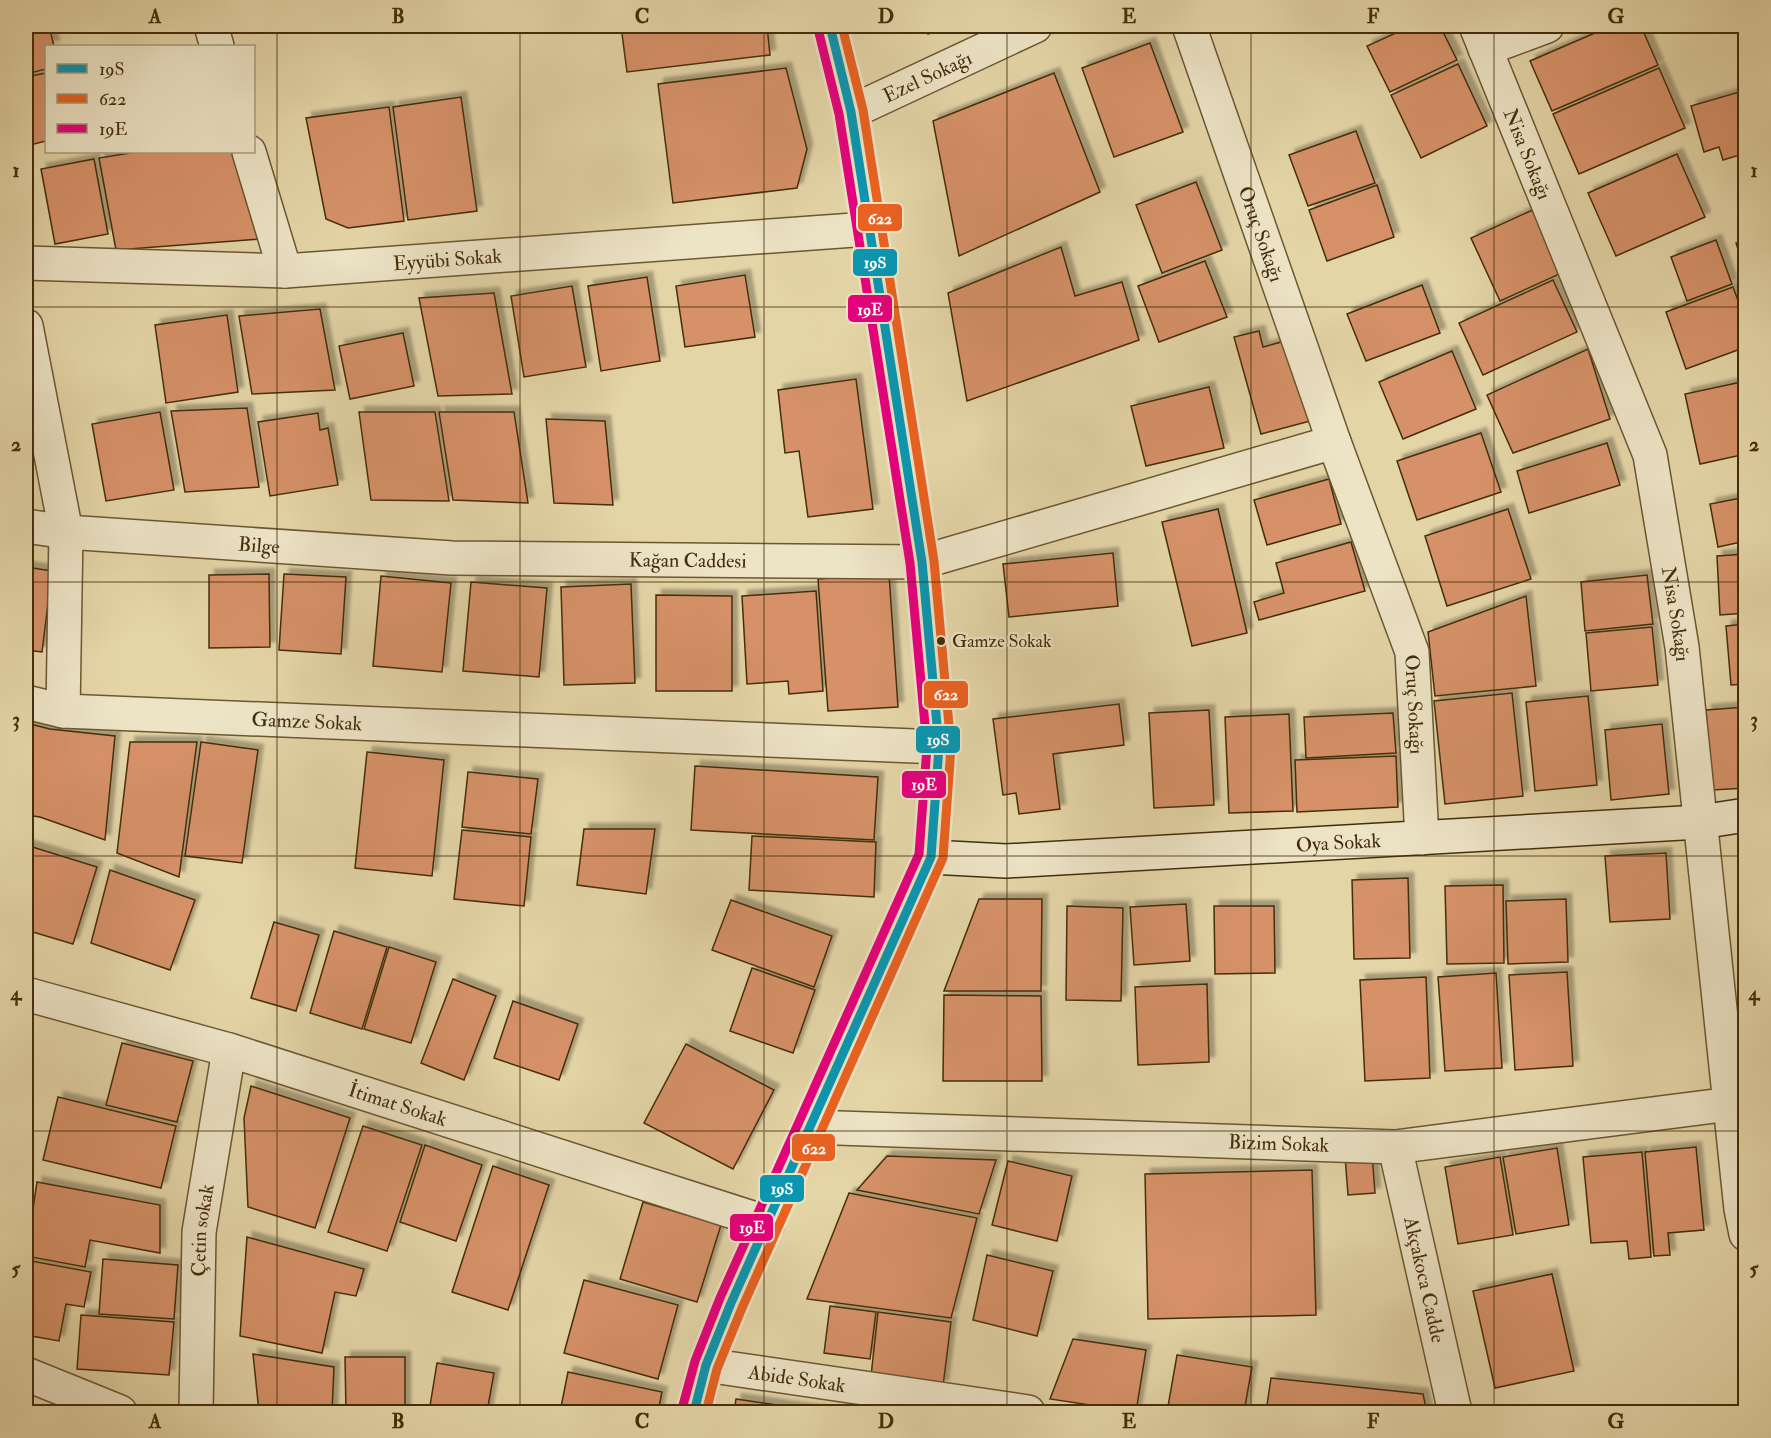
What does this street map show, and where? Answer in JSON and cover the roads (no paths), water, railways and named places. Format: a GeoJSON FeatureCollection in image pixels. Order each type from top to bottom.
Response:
{"type":"FeatureCollection","features":[{"type":"Feature","properties":{"kind":"street"},"geometry":{"type":"LineString","coordinates":[[211,26],[217,45]]}},
{"type":"Feature","properties":{"kind":"street"},"geometry":{"type":"LineString","coordinates":[[694,1413],[706,1365],[731,1303],[931,857],[939,747],[922,562],[851,112],[830,26]]}},
{"type":"Feature","properties":{"kind":"street","name":"Ezel Sokağı"},"geometry":{"type":"LineString","coordinates":[[851,112],[1035,26]]}},
{"type":"Feature","properties":{"kind":"street","name":"Oruç Sokağı"},"geometry":{"type":"LineString","coordinates":[[1189,26],[1334,442],[1412,652],[1422,838]]}},
{"type":"Feature","properties":{"kind":"street"},"geometry":{"type":"LineString","coordinates":[[1480,37],[1547,26]]}},
{"type":"Feature","properties":{"kind":"street","name":"Nisa Sokağı"},"geometry":{"type":"LineString","coordinates":[[1480,37],[1650,455],[1682,647],[1700,822],[1738,1103],[1741,1209],[1746,1234]]}},
{"type":"Feature","properties":{"kind":"street"},"geometry":{"type":"LineString","coordinates":[[249,153],[285,271]]}},
{"type":"Feature","properties":{"kind":"street","name":"Eyyübi Sokak"},"geometry":{"type":"LineString","coordinates":[[26,263],[285,271],[868,229]]}},
{"type":"Feature","properties":{"kind":"street"},"geometry":{"type":"LineString","coordinates":[[26,326],[66,532],[63,711]]}},
{"type":"Feature","properties":{"kind":"street"},"geometry":{"type":"LineString","coordinates":[[922,562],[1334,442]]}},
{"type":"Feature","properties":{"kind":"street","name":"Bilge"},"geometry":{"type":"LineString","coordinates":[[26,526],[66,532],[452,558]]}},
{"type":"Feature","properties":{"kind":"street","name":"Kağan Caddesi"},"geometry":{"type":"LineString","coordinates":[[452,558],[922,562]]}},
{"type":"Feature","properties":{"kind":"street","name":"Gamze Sokak"},"geometry":{"type":"LineString","coordinates":[[26,702],[63,711],[939,747]]}},
{"type":"Feature","properties":{"kind":"street","name":"Oya Sokak"},"geometry":{"type":"LineString","coordinates":[[931,857],[1006,861],[1700,822],[1746,815]]}},
{"type":"Feature","properties":{"kind":"street","name":"İtimat Sokak"},"geometry":{"type":"LineString","coordinates":[[26,994],[229,1050],[768,1223]]}},
{"type":"Feature","properties":{"kind":"street","name":"Çetin sokak"},"geometry":{"type":"LineString","coordinates":[[195,1413],[199,1232],[229,1050]]}},
{"type":"Feature","properties":{"kind":"street","name":"Bizim Sokak"},"geometry":{"type":"LineString","coordinates":[[809,1127],[1395,1147],[1738,1103]]}},
{"type":"Feature","properties":{"kind":"street","name":"Akçakoca Cadde"},"geometry":{"type":"LineString","coordinates":[[1395,1147],[1455,1413]]}},
{"type":"Feature","properties":{"kind":"street","name":"Abide Sokak"},"geometry":{"type":"LineString","coordinates":[[706,1365],[1028,1413]]}},
{"type":"Feature","properties":{"kind":"street"},"geometry":{"type":"LineString","coordinates":[[26,1374],[120,1413]]}},
{"type":"Feature","properties":{"kind":"place","name":"Gamze Sokak"},"geometry":{"type":"Point","coordinates":[941,641]}}]}
